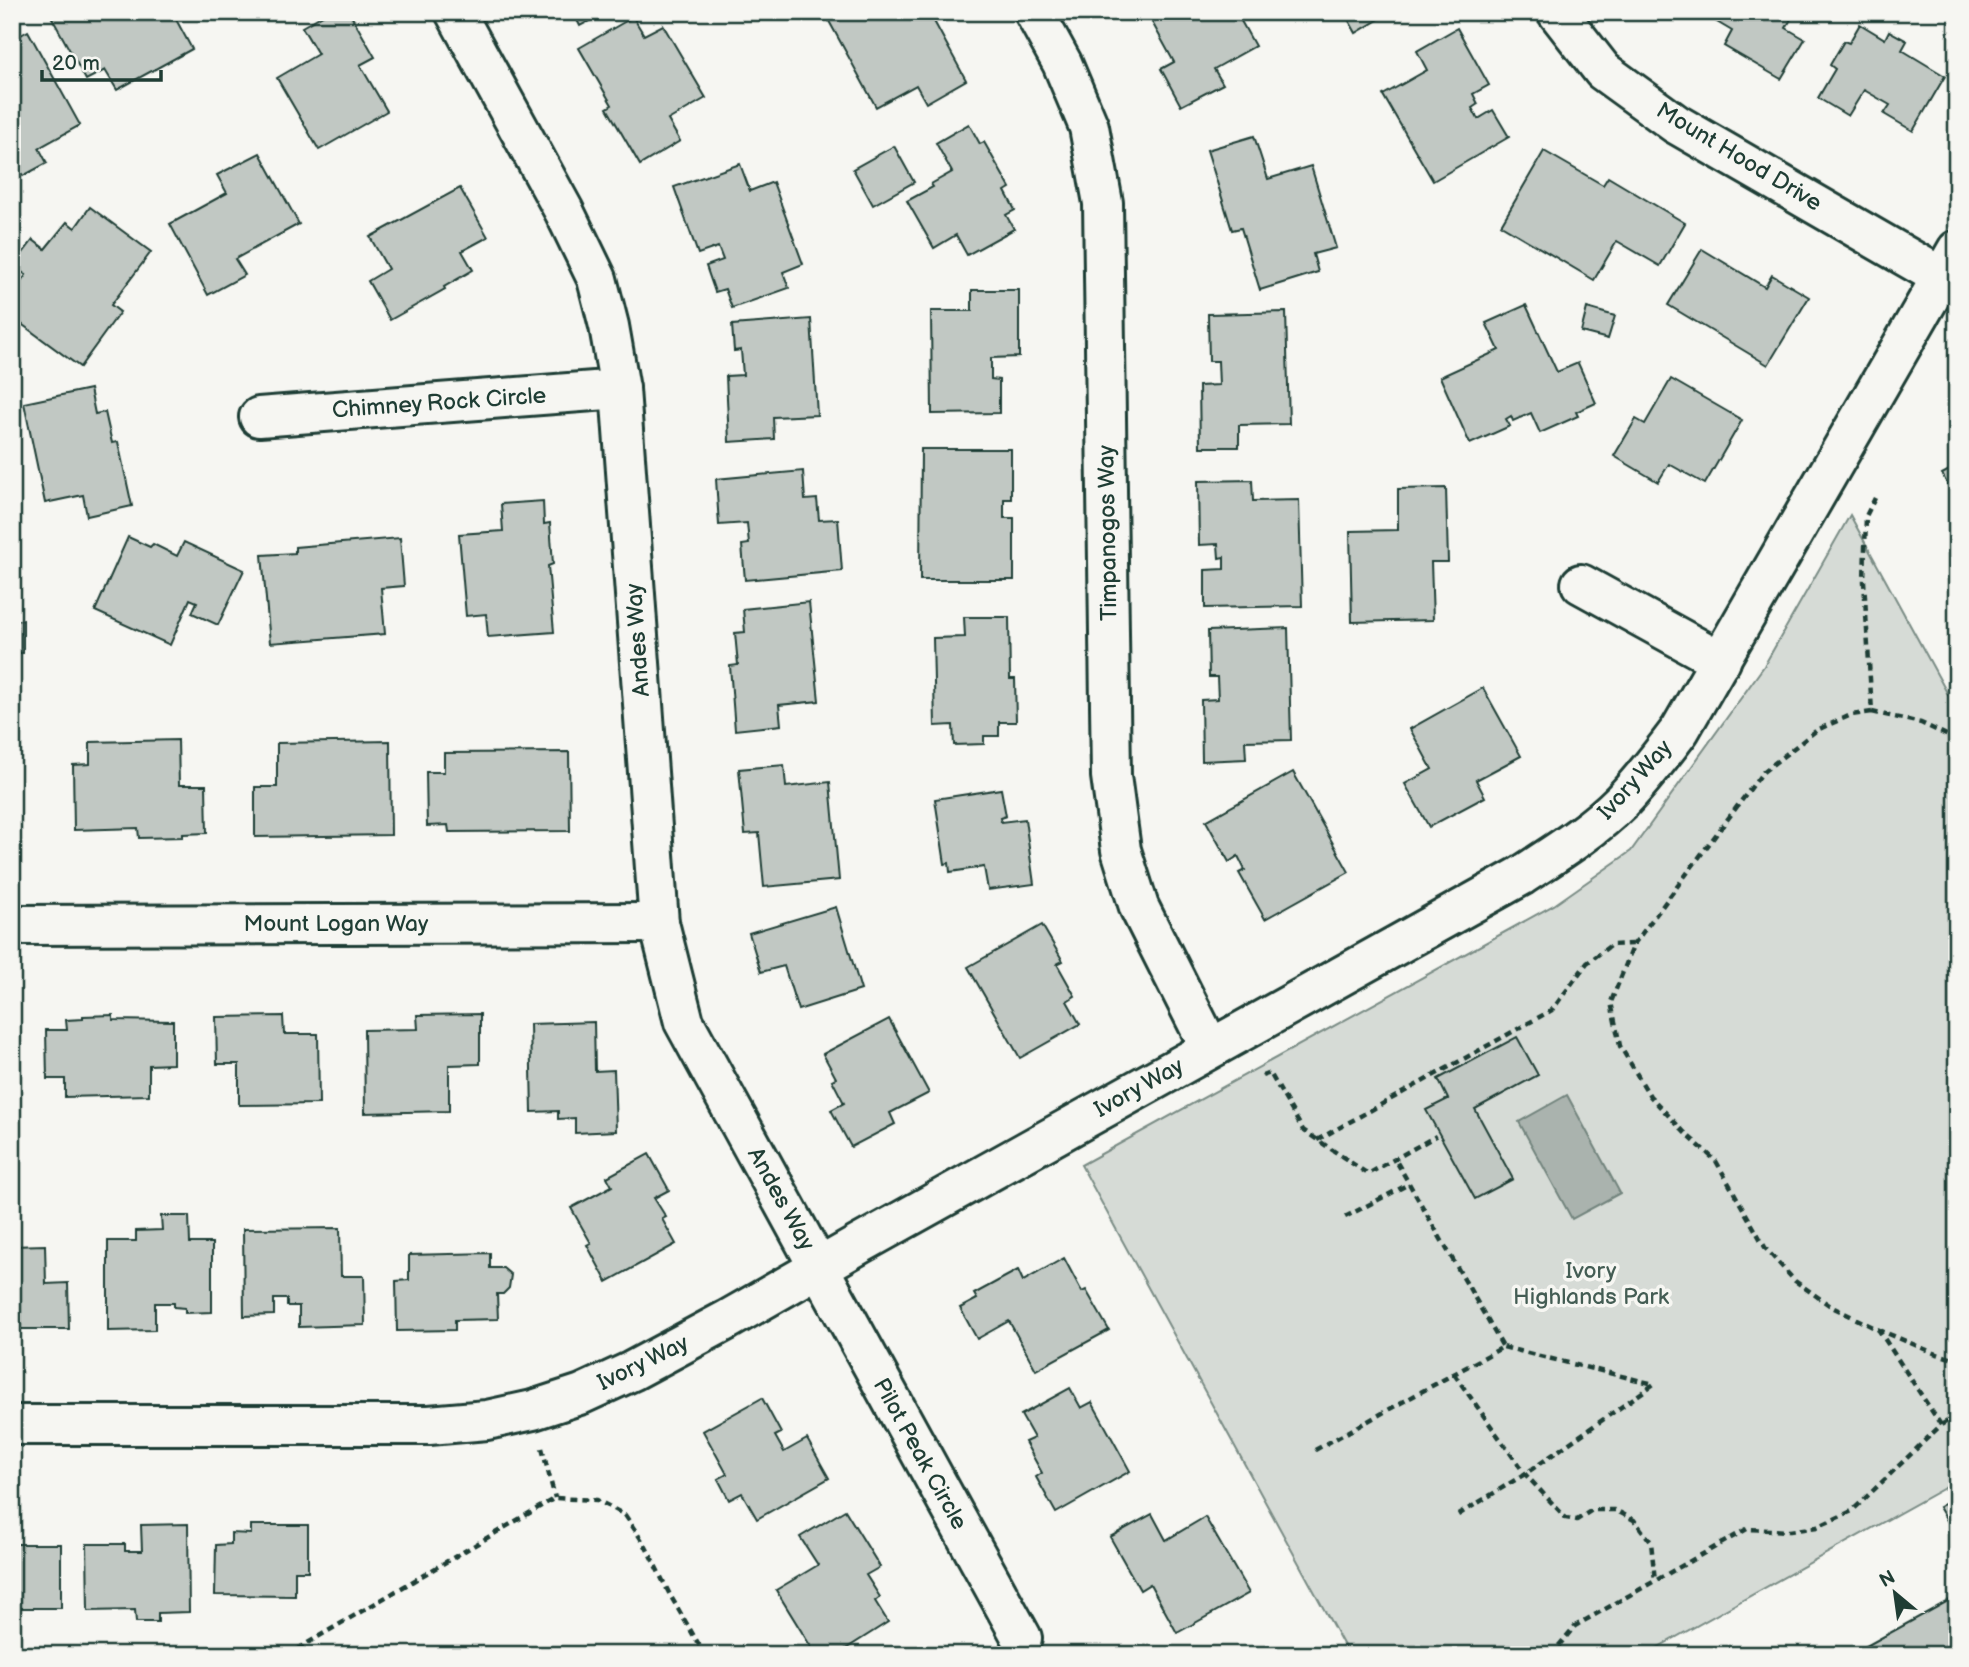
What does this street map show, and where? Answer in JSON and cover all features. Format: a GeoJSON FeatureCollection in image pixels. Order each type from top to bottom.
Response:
{"type":"FeatureCollection","features":[{"type":"Feature","properties":{"kind":"street","name":"Andes Way"},"geometry":{"type":"LineString","coordinates":[[455,12],[564,211],[597,279],[609,326],[620,389],[659,923],[684,1022],[819,1268]]}},
{"type":"Feature","properties":{"kind":"street","name":"Timpanogos Way"},"geometry":{"type":"LineString","coordinates":[[1034,12],[1062,63],[1089,127],[1103,203],[1111,776],[1121,850],[1139,906],[1210,1048]]}},
{"type":"Feature","properties":{"kind":"street","name":"Mount Hood Drive"},"geometry":{"type":"LineString","coordinates":[[1557,12],[1603,71],[1676,124],[1877,238],[1952,271]]}},
{"type":"Feature","properties":{"kind":"street","name":"Ivory Way"},"geometry":{"type":"LineString","coordinates":[[12,1425],[429,1425],[487,1420],[582,1394],[632,1371],[819,1268],[1521,876],[1574,842],[1620,803],[1652,768],[1680,730],[1952,271]]}},
{"type":"Feature","properties":{"kind":"street","name":"Chimney Rock Circle"},"geometry":{"type":"LineString","coordinates":[[259,417],[620,389]]}},
{"type":"Feature","properties":{"kind":"street"},"geometry":{"type":"LineString","coordinates":[[1581,584],[1721,661]]}},
{"type":"Feature","properties":{"kind":"street","name":"Mount Logan Way"},"geometry":{"type":"LineString","coordinates":[[12,925],[659,923]]}},
{"type":"Feature","properties":{"kind":"street","name":"Pilot Peak Circle"},"geometry":{"type":"LineString","coordinates":[[819,1268],[1022,1638]]}},
{"type":"Feature","properties":{"kind":"path"},"geometry":{"type":"LineString","coordinates":[[1872,712],[1864,581],[1866,516],[1875,498]]}},
{"type":"Feature","properties":{"kind":"path"},"geometry":{"type":"LineString","coordinates":[[1957,740],[1921,723],[1872,712],[1851,715],[1817,730],[1763,772],[1634,944],[1611,1002],[1619,1046],[1650,1096],[1716,1161],[1766,1249],[1795,1281],[1832,1307],[1877,1329],[1957,1360]]}},
{"type":"Feature","properties":{"kind":"path"},"geometry":{"type":"LineString","coordinates":[[1317,1140],[1552,1010],[1587,962],[1611,945],[1634,944]]}},
{"type":"Feature","properties":{"kind":"path"},"geometry":{"type":"LineString","coordinates":[[1262,1076],[1269,1073],[1303,1130],[1368,1174],[1436,1136]]}},
{"type":"Feature","properties":{"kind":"path"},"geometry":{"type":"LineString","coordinates":[[1395,1159],[1503,1347]]}},
{"type":"Feature","properties":{"kind":"path"},"geometry":{"type":"LineString","coordinates":[[1345,1217],[1409,1184]]}},
{"type":"Feature","properties":{"kind":"path"},"geometry":{"type":"LineString","coordinates":[[1877,1329],[1941,1425]]}},
{"type":"Feature","properties":{"kind":"path"},"geometry":{"type":"LineString","coordinates":[[1315,1450],[1503,1347],[1654,1384],[1525,1474],[1458,1515]]}},
{"type":"Feature","properties":{"kind":"path"},"geometry":{"type":"LineString","coordinates":[[1454,1374],[1525,1474],[1566,1518],[1577,1520],[1592,1510],[1615,1510],[1634,1520],[1651,1542],[1655,1581]]}},
{"type":"Feature","properties":{"kind":"path"},"geometry":{"type":"LineString","coordinates":[[1551,1655],[1576,1626],[1747,1529],[1790,1531],[1817,1527],[1852,1511],[1941,1425],[1957,1415]]}},
{"type":"Feature","properties":{"kind":"path"},"geometry":{"type":"LineString","coordinates":[[541,1445],[555,1498]]}},
{"type":"Feature","properties":{"kind":"path"},"geometry":{"type":"LineString","coordinates":[[288,1655],[555,1498],[597,1500],[625,1515],[645,1545],[705,1655]]}},
{"type":"Feature","properties":{"kind":"green space","name":"Ivory Highlands Park"},"geometry":{"type":"Polygon","coordinates":[[[1850,515],[1957,711],[1957,1481],[1644,1655],[1349,1655],[1081,1165],[1554,905],[1631,851],[1764,666],[1850,515]]]}},
{"type":"Feature","properties":{"kind":"shaded area"},"geometry":{"type":"Polygon","coordinates":[[[1567,1095],[1620,1193],[1572,1219],[1519,1122],[1567,1095]]]}},
{"type":"Feature","properties":{"kind":"building"},"geometry":{"type":"Polygon","coordinates":[[[63,12],[172,12],[192,49],[117,90],[105,70],[86,80],[52,18],[63,12]]]}},
{"type":"Feature","properties":{"kind":"building"},"geometry":{"type":"Polygon","coordinates":[[[328,12],[349,12],[375,57],[360,65],[387,111],[319,150],[277,78],[318,54],[302,27],[328,12]]]}},
{"type":"Feature","properties":{"kind":"building"},"geometry":{"type":"Polygon","coordinates":[[[573,12],[606,12],[580,26],[573,12]]]}},
{"type":"Feature","properties":{"kind":"building"},"geometry":{"type":"Polygon","coordinates":[[[824,12],[929,12],[966,80],[926,103],[916,85],[876,107],[824,12]]]}},
{"type":"Feature","properties":{"kind":"building"},"geometry":{"type":"Polygon","coordinates":[[[1154,12],[1236,12],[1255,46],[1214,69],[1223,84],[1181,106],[1161,69],[1174,62],[1148,15],[1154,12]]]}},
{"type":"Feature","properties":{"kind":"building"},"geometry":{"type":"Polygon","coordinates":[[[1344,12],[1391,12],[1356,33],[1344,12]]]}},
{"type":"Feature","properties":{"kind":"building"},"geometry":{"type":"Polygon","coordinates":[[[1700,12],[1795,12],[1786,28],[1805,39],[1781,79],[1724,46],[1732,31],[1700,12]]]}},
{"type":"Feature","properties":{"kind":"building"},"geometry":{"type":"Polygon","coordinates":[[[633,17],[644,35],[663,25],[706,98],[668,120],[680,141],[640,165],[607,108],[612,105],[579,48],[633,17]]]}},
{"type":"Feature","properties":{"kind":"building"},"geometry":{"type":"Polygon","coordinates":[[[1860,24],[1885,39],[1889,31],[1907,41],[1902,50],[1945,76],[1913,131],[1884,114],[1890,105],[1864,90],[1848,116],[1818,98],[1835,69],[1830,65],[1844,41],[1849,43],[1860,24]]]}},
{"type":"Feature","properties":{"kind":"building"},"geometry":{"type":"Polygon","coordinates":[[[1457,28],[1489,85],[1473,94],[1478,104],[1472,108],[1478,119],[1493,110],[1509,137],[1433,181],[1383,95],[1427,70],[1417,51],[1457,28]]]}},
{"type":"Feature","properties":{"kind":"building"},"geometry":{"type":"Polygon","coordinates":[[[28,31],[80,125],[39,148],[47,163],[23,176],[12,159],[12,40],[28,31]]]}},
{"type":"Feature","properties":{"kind":"building"},"geometry":{"type":"Polygon","coordinates":[[[969,124],[980,144],[984,142],[1010,188],[1005,191],[1015,210],[1006,215],[1014,229],[967,255],[956,235],[934,248],[907,201],[933,187],[931,184],[952,172],[936,143],[969,124]]]}},
{"type":"Feature","properties":{"kind":"building"},"geometry":{"type":"Polygon","coordinates":[[[1254,136],[1268,179],[1311,166],[1336,248],[1313,254],[1318,272],[1260,290],[1241,228],[1232,230],[1207,150],[1254,136]]]}},
{"type":"Feature","properties":{"kind":"building"},"geometry":{"type":"Polygon","coordinates":[[[894,146],[914,182],[873,205],[853,169],[894,146]]]}},
{"type":"Feature","properties":{"kind":"building"},"geometry":{"type":"Polygon","coordinates":[[[1544,151],[1603,185],[1608,177],[1685,223],[1660,266],[1617,241],[1594,280],[1501,225],[1544,151]]]}},
{"type":"Feature","properties":{"kind":"building"},"geometry":{"type":"Polygon","coordinates":[[[260,153],[299,224],[235,259],[245,275],[208,295],[170,224],[227,193],[217,175],[260,153]]]}},
{"type":"Feature","properties":{"kind":"building"},"geometry":{"type":"Polygon","coordinates":[[[740,164],[750,191],[773,182],[803,264],[783,272],[789,288],[732,308],[725,289],[715,292],[706,266],[723,260],[718,247],[698,254],[674,187],[740,164]]]}},
{"type":"Feature","properties":{"kind":"building"},"geometry":{"type":"Polygon","coordinates":[[[460,188],[488,237],[462,251],[473,270],[390,320],[368,281],[388,269],[370,237],[460,188]]]}},
{"type":"Feature","properties":{"kind":"building"},"geometry":{"type":"Polygon","coordinates":[[[90,207],[151,252],[111,305],[120,312],[80,367],[12,317],[12,294],[26,275],[13,266],[33,240],[45,249],[67,222],[75,228],[90,207]]]}},
{"type":"Feature","properties":{"kind":"building"},"geometry":{"type":"Polygon","coordinates":[[[1702,249],[1765,287],[1772,275],[1809,297],[1768,365],[1668,305],[1702,249]]]}},
{"type":"Feature","properties":{"kind":"building"},"geometry":{"type":"Polygon","coordinates":[[[972,290],[1019,290],[1019,357],[991,358],[991,379],[999,380],[999,413],[932,414],[931,311],[972,311],[972,290]]]}},
{"type":"Feature","properties":{"kind":"building"},"geometry":{"type":"Polygon","coordinates":[[[1526,305],[1557,372],[1578,363],[1596,403],[1576,412],[1578,416],[1540,433],[1531,413],[1513,421],[1511,416],[1506,419],[1510,426],[1470,444],[1440,377],[1499,350],[1486,323],[1526,305]]]}},
{"type":"Feature","properties":{"kind":"building"},"geometry":{"type":"Polygon","coordinates":[[[1587,308],[1615,316],[1608,339],[1581,332],[1587,308]]]}},
{"type":"Feature","properties":{"kind":"building"},"geometry":{"type":"Polygon","coordinates":[[[1286,312],[1289,424],[1239,425],[1239,447],[1200,447],[1199,386],[1219,385],[1218,361],[1209,361],[1208,314],[1286,312]]]}},
{"type":"Feature","properties":{"kind":"building"},"geometry":{"type":"Polygon","coordinates":[[[811,319],[817,415],[773,417],[774,439],[729,442],[726,376],[743,375],[741,350],[734,351],[732,325],[811,319]]]}},
{"type":"Feature","properties":{"kind":"building"},"geometry":{"type":"Polygon","coordinates":[[[1671,379],[1742,420],[1705,484],[1669,464],[1658,482],[1614,456],[1636,419],[1645,424],[1671,379]]]}},
{"type":"Feature","properties":{"kind":"building"},"geometry":{"type":"Polygon","coordinates":[[[90,389],[95,414],[105,412],[112,443],[118,442],[132,506],[87,516],[83,495],[45,503],[24,403],[90,389]]]}},
{"type":"Feature","properties":{"kind":"building"},"geometry":{"type":"Polygon","coordinates":[[[921,449],[1011,449],[1011,499],[1004,499],[1004,518],[1014,518],[1014,580],[920,580],[921,449]]]}},
{"type":"Feature","properties":{"kind":"building"},"geometry":{"type":"Polygon","coordinates":[[[1957,466],[1957,502],[1942,474],[1957,466]]]}},
{"type":"Feature","properties":{"kind":"building"},"geometry":{"type":"Polygon","coordinates":[[[803,471],[805,500],[817,499],[819,520],[838,519],[842,571],[745,580],[742,545],[749,544],[747,523],[719,525],[716,479],[803,471]]]}},
{"type":"Feature","properties":{"kind":"building"},"geometry":{"type":"Polygon","coordinates":[[[1252,480],[1253,501],[1299,500],[1302,606],[1205,608],[1205,570],[1224,569],[1224,557],[1219,558],[1218,544],[1199,545],[1198,481],[1252,480]]]}},
{"type":"Feature","properties":{"kind":"building"},"geometry":{"type":"Polygon","coordinates":[[[1446,488],[1448,562],[1431,562],[1433,620],[1352,622],[1350,531],[1398,530],[1398,489],[1446,488]]]}},
{"type":"Feature","properties":{"kind":"building"},"geometry":{"type":"Polygon","coordinates":[[[543,501],[544,524],[550,523],[553,564],[548,566],[554,632],[488,637],[486,614],[466,616],[459,534],[503,531],[501,504],[543,501]]]}},
{"type":"Feature","properties":{"kind":"building"},"geometry":{"type":"Polygon","coordinates":[[[128,537],[150,547],[153,544],[177,556],[184,542],[244,570],[218,625],[192,613],[197,602],[190,599],[170,645],[95,611],[128,537]]]}},
{"type":"Feature","properties":{"kind":"building"},"geometry":{"type":"Polygon","coordinates":[[[400,538],[404,586],[381,588],[385,634],[270,643],[262,555],[295,553],[295,547],[400,538]]]}},
{"type":"Feature","properties":{"kind":"building"},"geometry":{"type":"Polygon","coordinates":[[[809,602],[819,701],[779,705],[781,725],[735,730],[730,666],[738,665],[735,633],[745,632],[743,609],[809,602]]]}},
{"type":"Feature","properties":{"kind":"building"},"geometry":{"type":"Polygon","coordinates":[[[964,617],[1009,617],[1010,679],[1015,679],[1016,722],[999,722],[999,736],[984,736],[984,744],[954,745],[953,725],[935,726],[933,638],[965,637],[964,617]]]}},
{"type":"Feature","properties":{"kind":"building"},"geometry":{"type":"Polygon","coordinates":[[[23,620],[23,653],[12,653],[12,621],[23,620]]]}},
{"type":"Feature","properties":{"kind":"building"},"geometry":{"type":"Polygon","coordinates":[[[1288,628],[1291,740],[1245,741],[1246,759],[1202,761],[1201,700],[1218,699],[1217,677],[1209,677],[1208,631],[1288,628]]]}},
{"type":"Feature","properties":{"kind":"building"},"geometry":{"type":"Polygon","coordinates":[[[1483,688],[1521,756],[1476,780],[1485,797],[1429,827],[1405,784],[1432,769],[1410,729],[1483,688]]]}},
{"type":"Feature","properties":{"kind":"building"},"geometry":{"type":"Polygon","coordinates":[[[178,740],[179,785],[206,785],[207,833],[183,834],[183,837],[139,838],[138,828],[74,830],[73,765],[90,764],[90,742],[178,740]]]}},
{"type":"Feature","properties":{"kind":"building"},"geometry":{"type":"Polygon","coordinates":[[[390,741],[391,835],[255,837],[255,787],[277,787],[277,743],[390,741]]]}},
{"type":"Feature","properties":{"kind":"building"},"geometry":{"type":"Polygon","coordinates":[[[569,752],[570,831],[449,832],[448,825],[427,826],[426,772],[444,772],[444,753],[569,752]]]}},
{"type":"Feature","properties":{"kind":"building"},"geometry":{"type":"Polygon","coordinates":[[[784,765],[786,787],[830,782],[839,880],[764,887],[759,833],[745,834],[739,769],[784,765]]]}},
{"type":"Feature","properties":{"kind":"building"},"geometry":{"type":"Polygon","coordinates":[[[1293,772],[1349,872],[1265,919],[1239,873],[1245,870],[1238,856],[1229,862],[1206,821],[1293,772]]]}},
{"type":"Feature","properties":{"kind":"building"},"geometry":{"type":"Polygon","coordinates":[[[1001,789],[1006,816],[1000,818],[1001,822],[1025,819],[1034,884],[988,890],[984,867],[950,872],[949,863],[945,864],[935,799],[1001,789]]]}},
{"type":"Feature","properties":{"kind":"building"},"geometry":{"type":"Polygon","coordinates":[[[836,907],[861,990],[798,1010],[784,966],[761,972],[749,933],[836,907]]]}},
{"type":"Feature","properties":{"kind":"building"},"geometry":{"type":"Polygon","coordinates":[[[1042,925],[1063,961],[1057,964],[1075,996],[1067,1001],[1080,1024],[1020,1058],[968,967],[1042,925]]]}},
{"type":"Feature","properties":{"kind":"building"},"geometry":{"type":"Polygon","coordinates":[[[480,1014],[480,1064],[449,1065],[449,1111],[365,1113],[364,1030],[418,1029],[417,1015],[480,1014]]]}},
{"type":"Feature","properties":{"kind":"building"},"geometry":{"type":"Polygon","coordinates":[[[113,1015],[113,1020],[173,1021],[173,1064],[149,1065],[149,1095],[65,1097],[65,1079],[47,1079],[46,1030],[67,1030],[66,1020],[83,1019],[83,1016],[113,1015]]]}},
{"type":"Feature","properties":{"kind":"building"},"geometry":{"type":"Polygon","coordinates":[[[283,1016],[284,1034],[318,1034],[319,1104],[239,1105],[239,1064],[217,1064],[216,1017],[283,1016]]]}},
{"type":"Feature","properties":{"kind":"building"},"geometry":{"type":"Polygon","coordinates":[[[889,1019],[929,1093],[890,1113],[895,1124],[851,1147],[831,1110],[844,1103],[832,1080],[836,1078],[823,1054],[889,1019]]]}},
{"type":"Feature","properties":{"kind":"building"},"geometry":{"type":"Polygon","coordinates":[[[594,1022],[595,1071],[614,1070],[616,1131],[575,1133],[575,1118],[558,1119],[558,1111],[532,1112],[530,1024],[594,1022]]]}},
{"type":"Feature","properties":{"kind":"building"},"geometry":{"type":"Polygon","coordinates":[[[1517,1037],[1538,1075],[1475,1109],[1513,1179],[1475,1199],[1426,1110],[1448,1099],[1438,1079],[1517,1037]]]}},
{"type":"Feature","properties":{"kind":"building"},"geometry":{"type":"Polygon","coordinates":[[[649,1154],[669,1190],[654,1198],[666,1217],[662,1219],[676,1244],[607,1282],[587,1245],[591,1243],[571,1208],[612,1186],[607,1177],[649,1154]]]}},
{"type":"Feature","properties":{"kind":"building"},"geometry":{"type":"Polygon","coordinates":[[[161,1216],[189,1216],[190,1243],[212,1243],[212,1312],[185,1313],[185,1308],[174,1307],[174,1303],[155,1303],[155,1330],[108,1331],[108,1241],[136,1241],[136,1231],[162,1230],[161,1216]]]}},
{"type":"Feature","properties":{"kind":"building"},"geometry":{"type":"Polygon","coordinates":[[[340,1228],[341,1276],[364,1276],[365,1325],[299,1327],[299,1306],[287,1306],[287,1299],[274,1299],[274,1315],[244,1316],[243,1229],[340,1228]]]}},
{"type":"Feature","properties":{"kind":"building"},"geometry":{"type":"Polygon","coordinates":[[[45,1245],[46,1284],[68,1283],[69,1329],[12,1329],[12,1246],[45,1245]]]}},
{"type":"Feature","properties":{"kind":"building"},"geometry":{"type":"Polygon","coordinates":[[[490,1253],[490,1268],[503,1268],[511,1275],[509,1288],[503,1294],[497,1294],[498,1319],[455,1320],[455,1330],[397,1331],[396,1281],[409,1280],[409,1255],[490,1253]]]}},
{"type":"Feature","properties":{"kind":"building"},"geometry":{"type":"Polygon","coordinates":[[[1064,1258],[1082,1292],[1086,1290],[1109,1330],[1036,1370],[1009,1321],[977,1339],[960,1308],[977,1299],[974,1294],[1018,1270],[1023,1281],[1064,1258]]]}},
{"type":"Feature","properties":{"kind":"building"},"geometry":{"type":"Polygon","coordinates":[[[1070,1388],[1081,1408],[1092,1402],[1130,1471],[1056,1513],[1036,1477],[1042,1473],[1025,1442],[1034,1438],[1021,1415],[1070,1388]]]}},
{"type":"Feature","properties":{"kind":"building"},"geometry":{"type":"Polygon","coordinates":[[[762,1398],[781,1433],[775,1436],[784,1452],[807,1439],[829,1478],[757,1519],[742,1493],[729,1500],[718,1479],[727,1474],[703,1431],[762,1398]]]}},
{"type":"Feature","properties":{"kind":"building"},"geometry":{"type":"Polygon","coordinates":[[[1957,1497],[1957,1537],[1939,1507],[1957,1497]]]}},
{"type":"Feature","properties":{"kind":"building"},"geometry":{"type":"Polygon","coordinates":[[[845,1510],[880,1567],[866,1575],[880,1597],[875,1601],[888,1622],[836,1655],[816,1655],[776,1590],[818,1565],[800,1537],[845,1510]]]}},
{"type":"Feature","properties":{"kind":"building"},"geometry":{"type":"Polygon","coordinates":[[[1152,1514],[1166,1540],[1205,1517],[1249,1593],[1177,1633],[1150,1584],[1140,1590],[1110,1537],[1152,1514]]]}},
{"type":"Feature","properties":{"kind":"building"},"geometry":{"type":"Polygon","coordinates":[[[188,1524],[189,1612],[158,1613],[158,1622],[136,1622],[135,1610],[88,1611],[87,1544],[125,1544],[125,1551],[142,1551],[141,1525],[188,1524]]]}},
{"type":"Feature","properties":{"kind":"building"},"geometry":{"type":"Polygon","coordinates":[[[251,1525],[308,1525],[308,1571],[295,1571],[295,1596],[215,1595],[216,1545],[231,1544],[231,1533],[251,1534],[251,1525]]]}},
{"type":"Feature","properties":{"kind":"building"},"geometry":{"type":"Polygon","coordinates":[[[12,1544],[61,1544],[61,1608],[12,1608],[12,1544]]]}},
{"type":"Feature","properties":{"kind":"building"},"geometry":{"type":"Polygon","coordinates":[[[1957,1596],[1957,1655],[1850,1655],[1957,1596]]]}}]}
